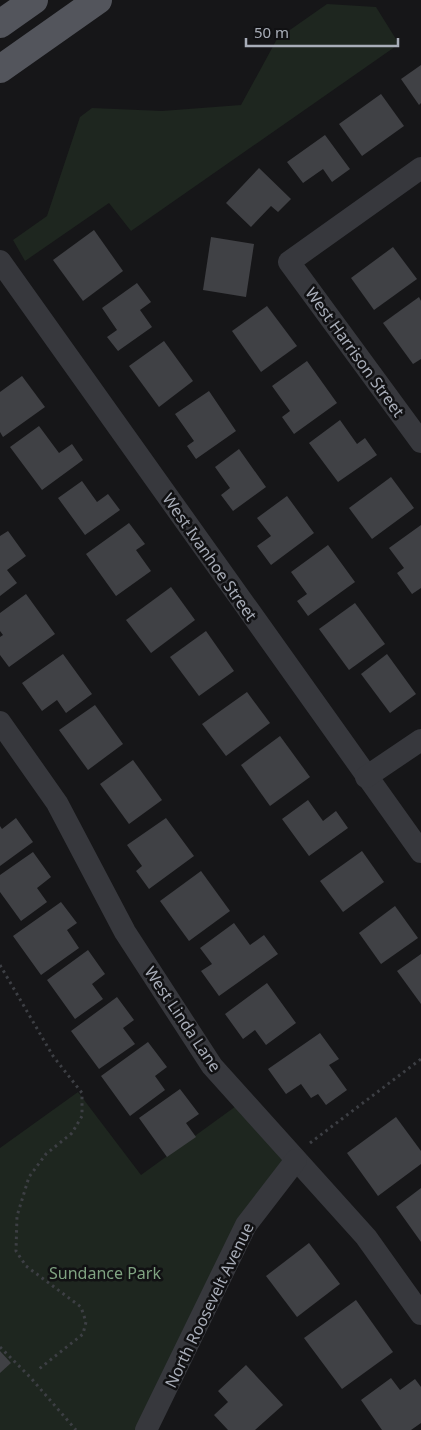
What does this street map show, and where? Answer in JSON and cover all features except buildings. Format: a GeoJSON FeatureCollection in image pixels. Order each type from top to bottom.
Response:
{"type":"FeatureCollection","features":[{"type":"Feature","properties":{"kind":"main road"},"geometry":{"type":"LineString","coordinates":[[0,24],[34,0]]}},
{"type":"Feature","properties":{"kind":"main road"},"geometry":{"type":"LineString","coordinates":[[0,70],[98,0]]}},
{"type":"Feature","properties":{"kind":"street","name":"West Harrison Street"},"geometry":{"type":"LineString","coordinates":[[421,168],[288,262],[421,442]]}},
{"type":"Feature","properties":{"kind":"street","name":"West Ivanhoe Street"},"geometry":{"type":"LineString","coordinates":[[0,261],[421,852]]}},
{"type":"Feature","properties":{"kind":"street","name":"West Linda Lane"},"geometry":{"type":"LineString","coordinates":[[0,722],[56,804],[125,932],[212,1066],[366,1237],[421,1314]]}},
{"type":"Feature","properties":{"kind":"street"},"geometry":{"type":"LineString","coordinates":[[366,777],[421,740]]}},
{"type":"Feature","properties":{"kind":"street","name":"North Roosevelt Avenue"},"geometry":{"type":"LineString","coordinates":[[153,1428],[246,1225],[296,1160]]}},
{"type":"Feature","properties":{"kind":"path"},"geometry":{"type":"LineString","coordinates":[[0,965],[53,1056],[82,1093],[82,1116],[72,1133],[46,1154],[28,1177],[16,1216],[16,1251],[26,1266],[81,1307],[86,1322],[83,1334],[39,1369]]}},
{"type":"Feature","properties":{"kind":"path"},"geometry":{"type":"LineString","coordinates":[[296,1160],[310,1143],[421,1059]]}},
{"type":"Feature","properties":{"kind":"path"},"geometry":{"type":"LineString","coordinates":[[0,1347],[30,1377],[76,1430]]}},
{"type":"Feature","properties":{"kind":"green space"},"geometry":{"type":"Polygon","coordinates":[[[327,4],[376,7],[399,44],[131,231],[109,203],[25,261],[13,240],[47,216],[80,117],[92,108],[162,111],[241,105],[277,39],[327,4]]]}},
{"type":"Feature","properties":{"kind":"green space","name":"Sundance Park"},"geometry":{"type":"Polygon","coordinates":[[[78,1092],[141,1175],[243,1101],[296,1160],[246,1225],[146,1430],[0,1430],[0,1148],[78,1092]]]}}]}
